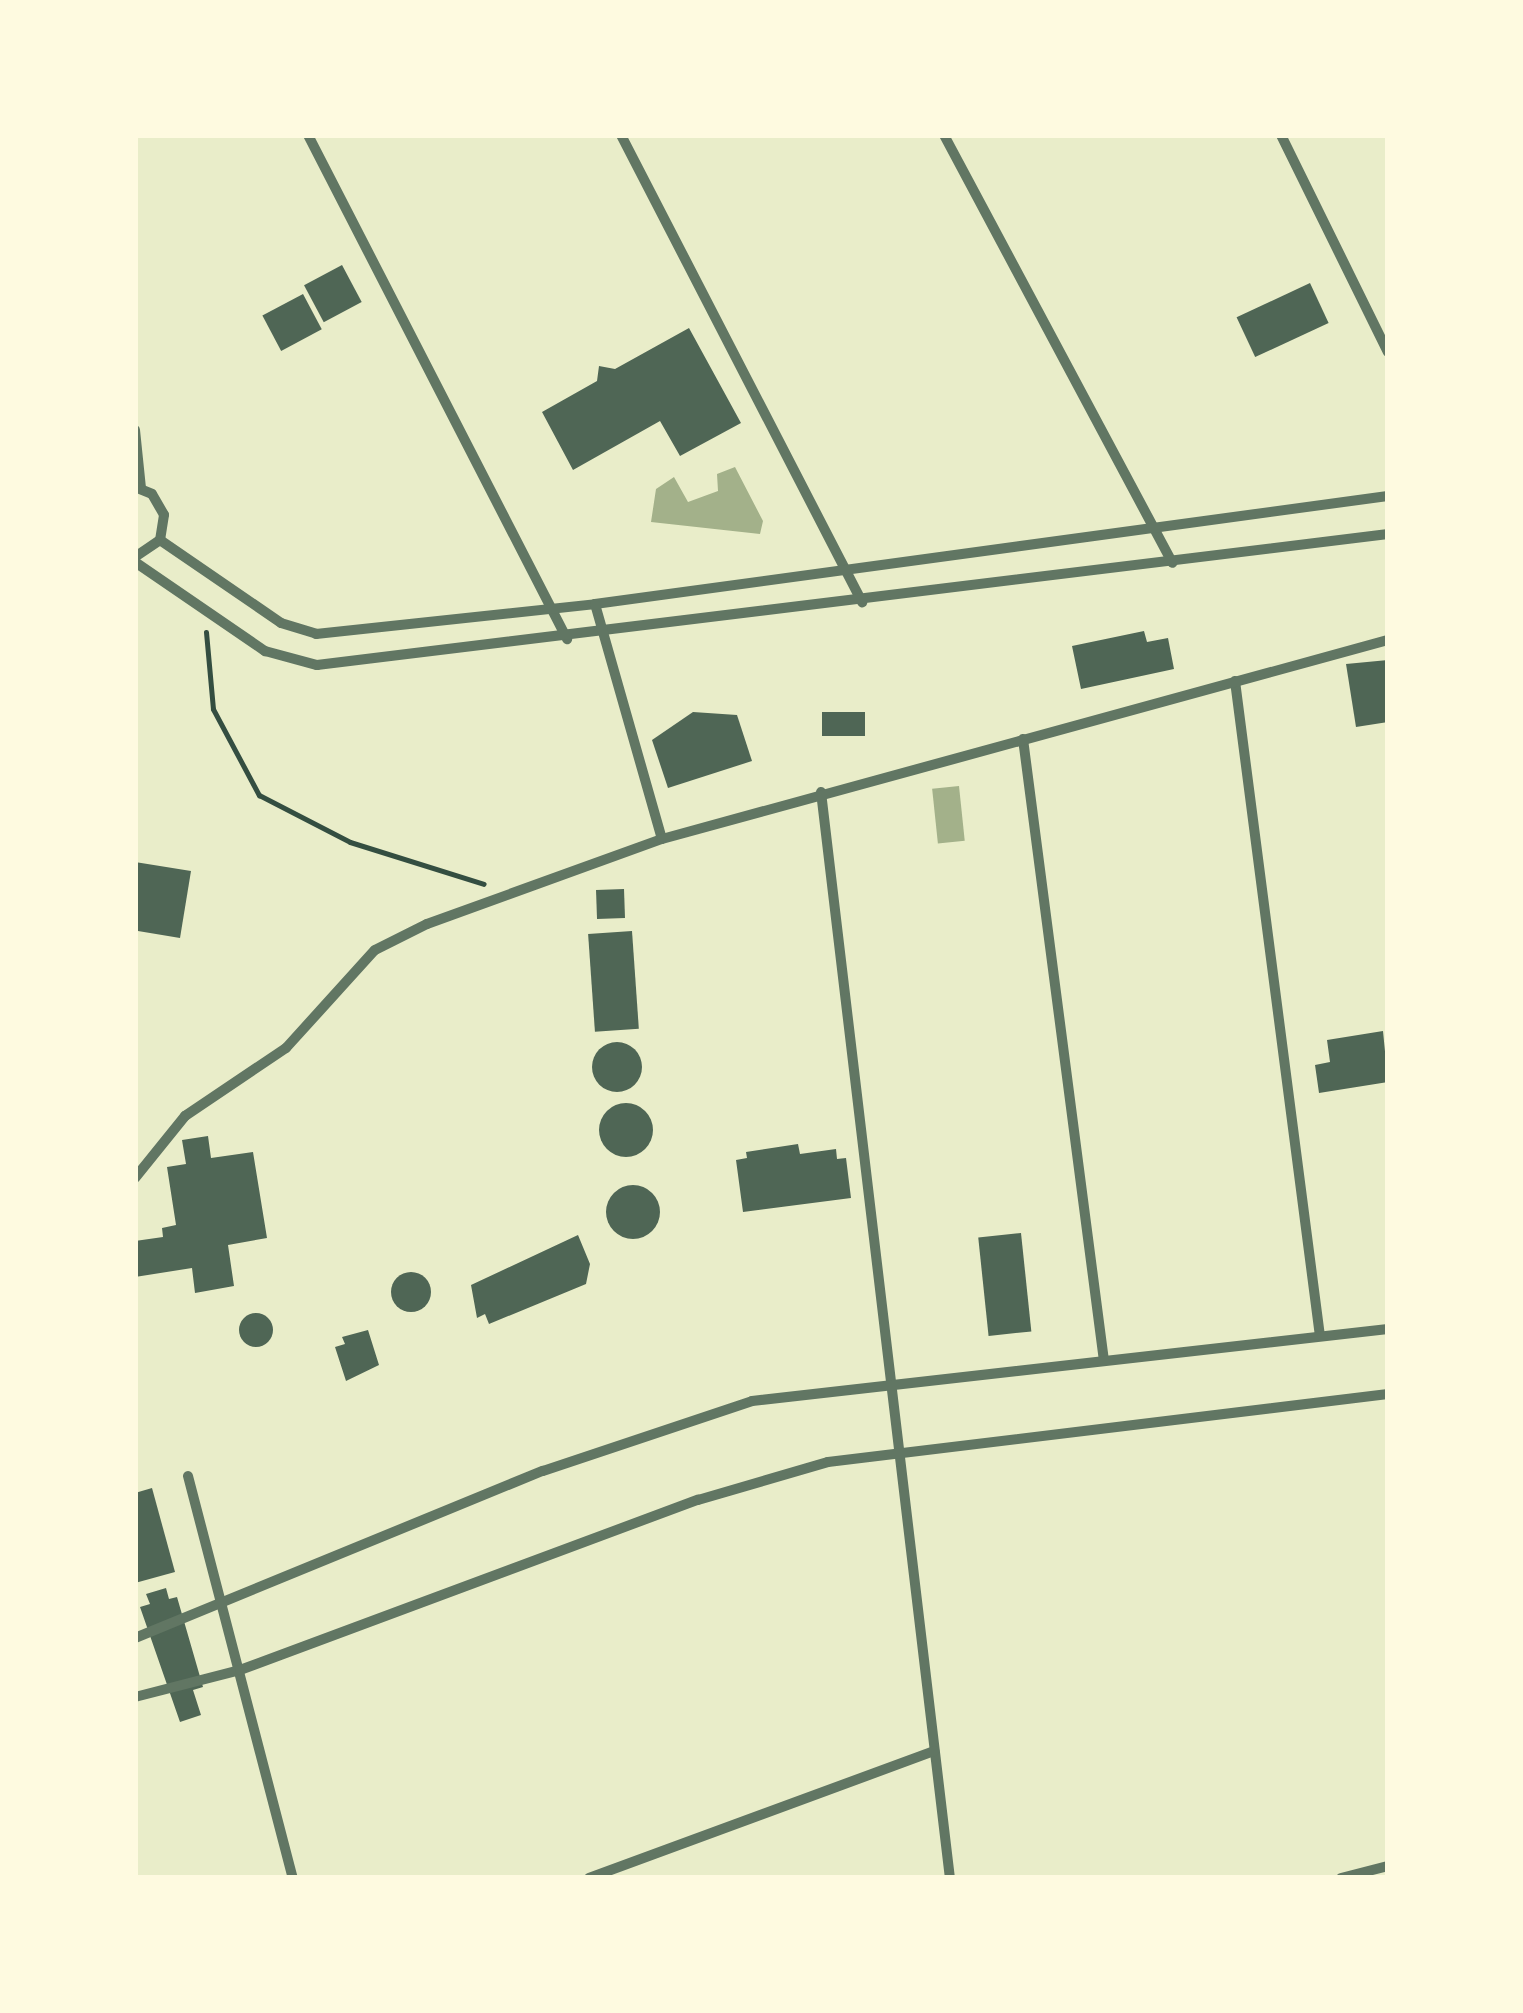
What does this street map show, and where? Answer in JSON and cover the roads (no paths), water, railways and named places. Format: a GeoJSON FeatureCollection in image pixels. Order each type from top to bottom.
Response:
{"type":"FeatureCollection","features":[{"type":"Feature","properties":{"kind":"street"},"geometry":{"type":"LineString","coordinates":[[308,135],[556,606],[567,639]]}},
{"type":"Feature","properties":{"kind":"street"},"geometry":{"type":"LineString","coordinates":[[621,135],[850,568],[862,602]]}},
{"type":"Feature","properties":{"kind":"street"},"geometry":{"type":"LineString","coordinates":[[944,135],[1172,564]]}},
{"type":"Feature","properties":{"kind":"street"},"geometry":{"type":"LineString","coordinates":[[1281,135],[1388,352]]}},
{"type":"Feature","properties":{"kind":"street"},"geometry":{"type":"LineString","coordinates":[[135,430],[138,488],[160,504],[160,540]]}},
{"type":"Feature","properties":{"kind":"street"},"geometry":{"type":"LineString","coordinates":[[160,540],[239,597],[307,634],[596,604],[1388,496]]}},
{"type":"Feature","properties":{"kind":"street"},"geometry":{"type":"LineString","coordinates":[[160,540],[135,560],[265,650],[304,664],[604,635],[1388,534]]}},
{"type":"Feature","properties":{"kind":"street"},"geometry":{"type":"LineString","coordinates":[[596,604],[662,839]]}},
{"type":"Feature","properties":{"kind":"street"},"geometry":{"type":"LineString","coordinates":[[135,1178],[184,1116],[286,1048],[324,1013],[375,950],[507,891],[821,792],[1388,640]]}},
{"type":"Feature","properties":{"kind":"street"},"geometry":{"type":"LineString","coordinates":[[1235,681],[1320,1336]]}},
{"type":"Feature","properties":{"kind":"street"},"geometry":{"type":"LineString","coordinates":[[1023,739],[1104,1362]]}},
{"type":"Feature","properties":{"kind":"street"},"geometry":{"type":"LineString","coordinates":[[821,792],[950,1878]]}},
{"type":"Feature","properties":{"kind":"street"},"geometry":{"type":"LineString","coordinates":[[135,1638],[222,1606],[544,1471],[690,1419],[783,1394],[1388,1329]]}},
{"type":"Feature","properties":{"kind":"street"},"geometry":{"type":"LineString","coordinates":[[135,1697],[240,1670],[698,1500],[828,1462],[897,1450],[1388,1394]]}},
{"type":"Feature","properties":{"kind":"street"},"geometry":{"type":"LineString","coordinates":[[188,1476],[294,1878]]}},
{"type":"Feature","properties":{"kind":"street"},"geometry":{"type":"LineString","coordinates":[[590,1878],[934,1751]]}},
{"type":"Feature","properties":{"kind":"street"},"geometry":{"type":"LineString","coordinates":[[1341,1878],[1388,1866]]}}]}
